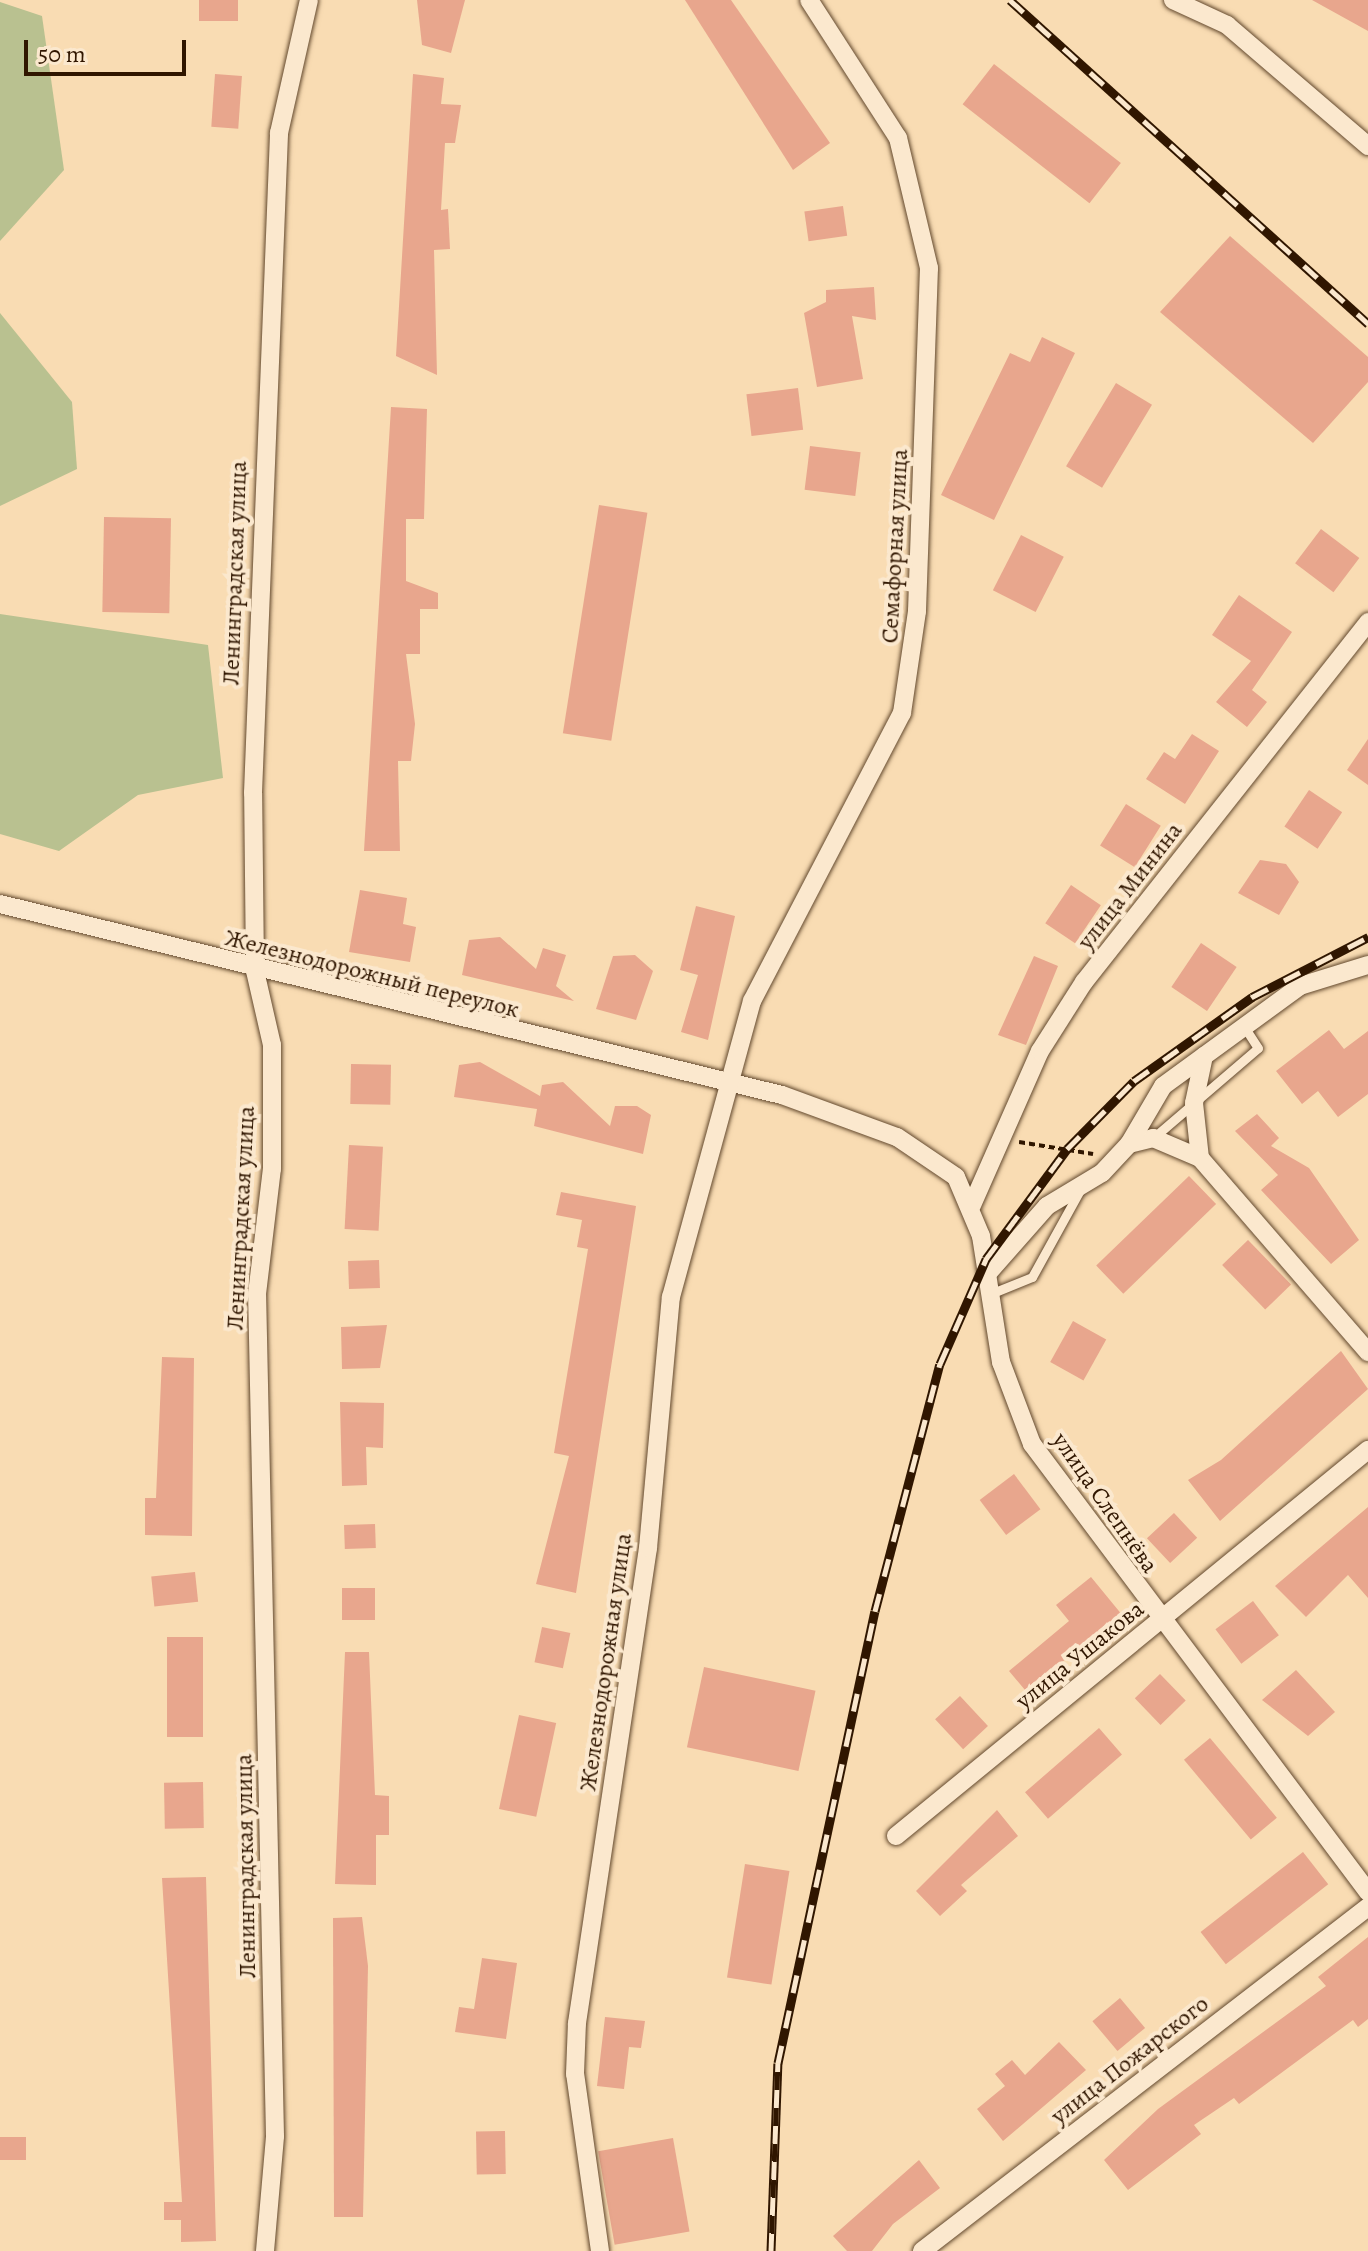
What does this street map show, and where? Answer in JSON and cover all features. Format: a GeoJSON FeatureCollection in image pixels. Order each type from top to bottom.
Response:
{"type":"FeatureCollection","features":[{"type":"Feature","properties":{"kind":"street","name":"Ленинградская улица"},"geometry":{"type":"LineString","coordinates":[[265,2251],[275,2136],[257,1294],[272,1169],[272,1045],[255,971],[266,376],[279,133],[309,0]]}},
{"type":"Feature","properties":{"kind":"street","name":"Семафорная улица"},"geometry":{"type":"LineString","coordinates":[[734,1085],[752,1001],[902,713],[917,611],[929,268],[898,138],[809,0]]}},
{"type":"Feature","properties":{"kind":"street"},"geometry":{"type":"LineString","coordinates":[[1173,0],[1227,25],[1368,146]]}},
{"type":"Feature","properties":{"kind":"street","name":"улица Минина"},"geometry":{"type":"LineString","coordinates":[[972,1205],[1040,1051],[1084,982],[1368,622]]}},
{"type":"Feature","properties":{"kind":"street","name":"Железнодорожный переулок"},"geometry":{"type":"LineString","coordinates":[[0,904],[255,971],[734,1085]]}},
{"type":"Feature","properties":{"kind":"street"},"geometry":{"type":"LineString","coordinates":[[988,1273],[1047,1206],[1081,1188],[1115,1159],[1129,1144],[1163,1086],[1300,986],[1368,965]]}},
{"type":"Feature","properties":{"kind":"street"},"geometry":{"type":"LineString","coordinates":[[1200,1158],[1194,1103],[1204,1056]]}},
{"type":"Feature","properties":{"kind":"street","name":"улица Слепнёва"},"geometry":{"type":"LineString","coordinates":[[734,1085],[782,1095],[897,1137],[956,1177],[972,1205],[988,1273],[1001,1362],[1032,1444],[1160,1620],[1368,1892]]}},
{"type":"Feature","properties":{"kind":"street","name":"Железнодорожная улица"},"geometry":{"type":"LineString","coordinates":[[600,2251],[575,2074],[577,2023],[648,1548],[671,1297],[734,1085]]}},
{"type":"Feature","properties":{"kind":"street"},"geometry":{"type":"LineString","coordinates":[[1129,1144],[1153,1138],[1200,1158],[1368,1352]]}},
{"type":"Feature","properties":{"kind":"street","name":"улица Ушакова"},"geometry":{"type":"LineString","coordinates":[[896,1836],[1368,1450]]}},
{"type":"Feature","properties":{"kind":"street","name":"улица Пожарского"},"geometry":{"type":"LineString","coordinates":[[922,2251],[1368,1907]]}},
{"type":"Feature","properties":{"kind":"lane"},"geometry":{"type":"LineString","coordinates":[[1153,1138],[1258,1048],[1245,1028]]}},
{"type":"Feature","properties":{"kind":"lane"},"geometry":{"type":"LineString","coordinates":[[990,1294],[1032,1277],[1081,1188]]}},
{"type":"Feature","properties":{"kind":"path"},"geometry":{"type":"LineString","coordinates":[[1001,1140],[1115,1159]]}},
{"type":"Feature","properties":{"kind":"green space"},"geometry":{"type":"Polygon","coordinates":[[[0,2],[42,16],[64,170],[0,241],[0,2]]]}},
{"type":"Feature","properties":{"kind":"green space"},"geometry":{"type":"Polygon","coordinates":[[[0,313],[72,402],[77,469],[0,506],[0,313]]]}},
{"type":"Feature","properties":{"kind":"green space"},"geometry":{"type":"Polygon","coordinates":[[[0,614],[208,645],[223,778],[138,795],[59,851],[0,834],[0,614]]]}},
{"type":"Feature","properties":{"kind":"building"},"geometry":{"type":"Polygon","coordinates":[[[199,0],[238,0],[238,21],[199,21],[199,0]]]}},
{"type":"Feature","properties":{"kind":"building"},"geometry":{"type":"Polygon","coordinates":[[[417,0],[465,0],[451,53],[422,45],[417,0]]]}},
{"type":"Feature","properties":{"kind":"building"},"geometry":{"type":"Polygon","coordinates":[[[685,0],[731,0],[830,143],[793,170],[685,0]]]}},
{"type":"Feature","properties":{"kind":"building"},"geometry":{"type":"Polygon","coordinates":[[[1312,0],[1368,0],[1368,31],[1312,0]]]}},
{"type":"Feature","properties":{"kind":"building"},"geometry":{"type":"Polygon","coordinates":[[[994,64],[1121,163],[1089,203],[963,104],[994,64]]]}},
{"type":"Feature","properties":{"kind":"building"},"geometry":{"type":"Polygon","coordinates":[[[215,74],[242,76],[238,129],[211,127],[215,74]]]}},
{"type":"Feature","properties":{"kind":"building"},"geometry":{"type":"Polygon","coordinates":[[[413,74],[444,78],[441,104],[461,105],[455,143],[445,143],[441,210],[448,209],[450,249],[434,250],[437,375],[396,356],[413,74]]]}},
{"type":"Feature","properties":{"kind":"building"},"geometry":{"type":"Polygon","coordinates":[[[843,206],[847,236],[809,241],[804,211],[843,206]]]}},
{"type":"Feature","properties":{"kind":"building"},"geometry":{"type":"Polygon","coordinates":[[[1230,236],[1368,357],[1368,382],[1313,443],[1160,312],[1230,236]]]}},
{"type":"Feature","properties":{"kind":"building"},"geometry":{"type":"Polygon","coordinates":[[[874,287],[876,320],[852,316],[863,379],[817,387],[804,313],[826,302],[826,290],[874,287]]]}},
{"type":"Feature","properties":{"kind":"building"},"geometry":{"type":"Polygon","coordinates":[[[1042,337],[1075,353],[994,520],[941,495],[1010,353],[1030,362],[1042,337]]]}},
{"type":"Feature","properties":{"kind":"building"},"geometry":{"type":"Polygon","coordinates":[[[1116,383],[1152,405],[1102,488],[1066,466],[1116,383]]]}},
{"type":"Feature","properties":{"kind":"building"},"geometry":{"type":"Polygon","coordinates":[[[798,388],[803,430],[752,436],[746,394],[798,388]]]}},
{"type":"Feature","properties":{"kind":"building"},"geometry":{"type":"Polygon","coordinates":[[[391,407],[427,409],[424,519],[406,519],[406,581],[438,593],[438,609],[420,609],[420,654],[406,654],[415,724],[411,761],[398,761],[400,851],[364,851],[391,407]]]}},
{"type":"Feature","properties":{"kind":"building"},"geometry":{"type":"Polygon","coordinates":[[[810,446],[861,452],[855,496],[805,490],[810,446]]]}},
{"type":"Feature","properties":{"kind":"building"},"geometry":{"type":"Polygon","coordinates":[[[599,505],[647,513],[611,741],[563,733],[599,505]]]}},
{"type":"Feature","properties":{"kind":"building"},"geometry":{"type":"Polygon","coordinates":[[[104,517],[171,518],[169,613],[102,612],[104,517]]]}},
{"type":"Feature","properties":{"kind":"building"},"geometry":{"type":"Polygon","coordinates":[[[1321,529],[1359,558],[1333,592],[1295,563],[1321,529]]]}},
{"type":"Feature","properties":{"kind":"building"},"geometry":{"type":"Polygon","coordinates":[[[1021,535],[1064,557],[1036,612],[993,590],[1021,535]]]}},
{"type":"Feature","properties":{"kind":"building"},"geometry":{"type":"Polygon","coordinates":[[[1239,595],[1292,632],[1252,690],[1267,702],[1247,727],[1216,702],[1251,661],[1212,635],[1239,595]]]}},
{"type":"Feature","properties":{"kind":"building"},"geometry":{"type":"Polygon","coordinates":[[[1192,734],[1219,751],[1185,804],[1146,779],[1164,752],[1175,759],[1192,734]]]}},
{"type":"Feature","properties":{"kind":"building"},"geometry":{"type":"Polygon","coordinates":[[[1368,739],[1368,785],[1347,770],[1368,739]]]}},
{"type":"Feature","properties":{"kind":"building"},"geometry":{"type":"Polygon","coordinates":[[[1309,790],[1342,812],[1318,849],[1284,826],[1309,790]]]}},
{"type":"Feature","properties":{"kind":"building"},"geometry":{"type":"Polygon","coordinates":[[[1126,804],[1161,826],[1135,867],[1100,846],[1126,804]]]}},
{"type":"Feature","properties":{"kind":"building"},"geometry":{"type":"Polygon","coordinates":[[[1260,860],[1286,864],[1299,882],[1279,915],[1238,893],[1260,860]]]}},
{"type":"Feature","properties":{"kind":"building"},"geometry":{"type":"Polygon","coordinates":[[[1071,885],[1101,905],[1075,943],[1045,923],[1071,885]]]}},
{"type":"Feature","properties":{"kind":"building"},"geometry":{"type":"Polygon","coordinates":[[[360,890],[407,898],[403,924],[416,927],[410,962],[349,952],[360,890]]]}},
{"type":"Feature","properties":{"kind":"building"},"geometry":{"type":"Polygon","coordinates":[[[696,906],[735,916],[708,1040],[681,1032],[698,975],[680,970],[696,906]]]}},
{"type":"Feature","properties":{"kind":"building"},"geometry":{"type":"Polygon","coordinates":[[[500,937],[536,969],[543,948],[566,955],[556,986],[574,1001],[462,975],[469,940],[500,937]]]}},
{"type":"Feature","properties":{"kind":"building"},"geometry":{"type":"Polygon","coordinates":[[[1201,943],[1237,967],[1207,1011],[1171,987],[1201,943]]]}},
{"type":"Feature","properties":{"kind":"building"},"geometry":{"type":"Polygon","coordinates":[[[635,955],[653,971],[636,1020],[596,1009],[613,956],[635,955]]]}},
{"type":"Feature","properties":{"kind":"building"},"geometry":{"type":"Polygon","coordinates":[[[1034,956],[1058,966],[1026,1045],[998,1035],[1034,956]]]}},
{"type":"Feature","properties":{"kind":"building"},"geometry":{"type":"Polygon","coordinates":[[[1329,1030],[1344,1049],[1368,1031],[1368,1094],[1338,1117],[1318,1091],[1302,1104],[1276,1071],[1329,1030]]]}},
{"type":"Feature","properties":{"kind":"building"},"geometry":{"type":"Polygon","coordinates":[[[480,1062],[540,1096],[542,1085],[563,1082],[610,1126],[615,1106],[637,1106],[651,1115],[643,1154],[534,1126],[537,1109],[454,1097],[459,1065],[480,1062]]]}},
{"type":"Feature","properties":{"kind":"building"},"geometry":{"type":"Polygon","coordinates":[[[351,1064],[391,1065],[390,1105],[350,1104],[351,1064]]]}},
{"type":"Feature","properties":{"kind":"building"},"geometry":{"type":"Polygon","coordinates":[[[1257,1114],[1279,1138],[1271,1146],[1309,1168],[1359,1240],[1331,1264],[1261,1190],[1278,1175],[1235,1131],[1257,1114]]]}},
{"type":"Feature","properties":{"kind":"building"},"geometry":{"type":"Polygon","coordinates":[[[349,1145],[383,1147],[379,1231],[345,1229],[349,1145]]]}},
{"type":"Feature","properties":{"kind":"building"},"geometry":{"type":"Polygon","coordinates":[[[1189,1176],[1216,1204],[1123,1294],[1096,1266],[1189,1176]]]}},
{"type":"Feature","properties":{"kind":"building"},"geometry":{"type":"Polygon","coordinates":[[[561,1192],[636,1206],[576,1593],[536,1584],[569,1456],[554,1453],[588,1249],[577,1247],[582,1220],[556,1215],[561,1192]]]}},
{"type":"Feature","properties":{"kind":"building"},"geometry":{"type":"Polygon","coordinates":[[[1248,1240],[1291,1285],[1265,1310],[1222,1265],[1248,1240]]]}},
{"type":"Feature","properties":{"kind":"building"},"geometry":{"type":"Polygon","coordinates":[[[379,1260],[380,1288],[349,1289],[348,1261],[379,1260]]]}},
{"type":"Feature","properties":{"kind":"building"},"geometry":{"type":"Polygon","coordinates":[[[1073,1321],[1106,1339],[1083,1381],[1050,1362],[1073,1321]]]}},
{"type":"Feature","properties":{"kind":"building"},"geometry":{"type":"Polygon","coordinates":[[[387,1325],[380,1368],[342,1369],[341,1327],[387,1325]]]}},
{"type":"Feature","properties":{"kind":"building"},"geometry":{"type":"Polygon","coordinates":[[[1341,1351],[1368,1389],[1220,1521],[1188,1480],[1221,1460],[1341,1351]]]}},
{"type":"Feature","properties":{"kind":"building"},"geometry":{"type":"Polygon","coordinates":[[[162,1357],[194,1358],[192,1536],[145,1535],[145,1498],[156,1498],[162,1357]]]}},
{"type":"Feature","properties":{"kind":"building"},"geometry":{"type":"Polygon","coordinates":[[[340,1402],[384,1403],[383,1448],[366,1447],[367,1485],[342,1486],[340,1402]]]}},
{"type":"Feature","properties":{"kind":"building"},"geometry":{"type":"Polygon","coordinates":[[[1014,1474],[1040,1509],[1006,1535],[980,1500],[1014,1474]]]}},
{"type":"Feature","properties":{"kind":"building"},"geometry":{"type":"Polygon","coordinates":[[[1368,1507],[1368,1598],[1348,1575],[1306,1617],[1275,1586],[1368,1507]]]}},
{"type":"Feature","properties":{"kind":"building"},"geometry":{"type":"Polygon","coordinates":[[[1174,1513],[1197,1538],[1170,1563],[1147,1538],[1174,1513]]]}},
{"type":"Feature","properties":{"kind":"building"},"geometry":{"type":"Polygon","coordinates":[[[375,1524],[376,1548],[345,1549],[344,1525],[375,1524]]]}},
{"type":"Feature","properties":{"kind":"building"},"geometry":{"type":"Polygon","coordinates":[[[195,1572],[198,1602],[154,1606],[151,1577],[195,1572]]]}},
{"type":"Feature","properties":{"kind":"building"},"geometry":{"type":"Polygon","coordinates":[[[1091,1577],[1123,1616],[1025,1690],[1009,1671],[1069,1621],[1056,1605],[1091,1577]]]}},
{"type":"Feature","properties":{"kind":"building"},"geometry":{"type":"Polygon","coordinates":[[[342,1588],[375,1588],[375,1620],[342,1620],[342,1588]]]}},
{"type":"Feature","properties":{"kind":"building"},"geometry":{"type":"Polygon","coordinates":[[[1253,1601],[1279,1635],[1241,1664],[1215,1629],[1253,1601]]]}},
{"type":"Feature","properties":{"kind":"building"},"geometry":{"type":"Polygon","coordinates":[[[542,1627],[570,1633],[563,1668],[535,1662],[542,1627]]]}},
{"type":"Feature","properties":{"kind":"building"},"geometry":{"type":"Polygon","coordinates":[[[167,1637],[203,1637],[203,1737],[167,1737],[167,1637]]]}},
{"type":"Feature","properties":{"kind":"building"},"geometry":{"type":"Polygon","coordinates":[[[345,1652],[369,1652],[375,1795],[389,1796],[389,1835],[376,1835],[376,1885],[335,1884],[345,1652]]]}},
{"type":"Feature","properties":{"kind":"building"},"geometry":{"type":"Polygon","coordinates":[[[704,1667],[816,1691],[798,1771],[687,1747],[704,1667]]]}},
{"type":"Feature","properties":{"kind":"building"},"geometry":{"type":"Polygon","coordinates":[[[1296,1670],[1335,1712],[1308,1736],[1262,1700],[1296,1670]]]}},
{"type":"Feature","properties":{"kind":"building"},"geometry":{"type":"Polygon","coordinates":[[[1160,1674],[1186,1701],[1161,1725],[1135,1698],[1160,1674]]]}},
{"type":"Feature","properties":{"kind":"building"},"geometry":{"type":"Polygon","coordinates":[[[960,1696],[988,1726],[963,1749],[935,1719],[960,1696]]]}},
{"type":"Feature","properties":{"kind":"building"},"geometry":{"type":"Polygon","coordinates":[[[519,1715],[556,1723],[536,1817],[499,1809],[519,1715]]]}},
{"type":"Feature","properties":{"kind":"building"},"geometry":{"type":"Polygon","coordinates":[[[1099,1728],[1122,1754],[1048,1819],[1025,1792],[1099,1728]]]}},
{"type":"Feature","properties":{"kind":"building"},"geometry":{"type":"Polygon","coordinates":[[[1210,1738],[1277,1818],[1251,1840],[1184,1760],[1210,1738]]]}},
{"type":"Feature","properties":{"kind":"building"},"geometry":{"type":"Polygon","coordinates":[[[203,1782],[204,1828],[165,1829],[164,1783],[203,1782]]]}},
{"type":"Feature","properties":{"kind":"building"},"geometry":{"type":"Polygon","coordinates":[[[997,1810],[1018,1836],[961,1885],[967,1891],[940,1916],[916,1891],[997,1810]]]}},
{"type":"Feature","properties":{"kind":"building"},"geometry":{"type":"Polygon","coordinates":[[[1303,1852],[1328,1884],[1226,1964],[1201,1932],[1303,1852]]]}},
{"type":"Feature","properties":{"kind":"building"},"geometry":{"type":"Polygon","coordinates":[[[745,1864],[789,1871],[771,1985],[727,1978],[745,1864]]]}},
{"type":"Feature","properties":{"kind":"building"},"geometry":{"type":"Polygon","coordinates":[[[206,1877],[216,2241],[181,2242],[181,2220],[164,2220],[164,2202],[182,2202],[162,1878],[206,1877]]]}},
{"type":"Feature","properties":{"kind":"building"},"geometry":{"type":"Polygon","coordinates":[[[362,1917],[368,1966],[363,2217],[334,2217],[333,1918],[362,1917]]]}},
{"type":"Feature","properties":{"kind":"building"},"geometry":{"type":"Polygon","coordinates":[[[1368,1937],[1368,2019],[1358,2027],[1353,2020],[1239,2104],[1234,2098],[1194,2125],[1201,2134],[1128,2190],[1104,2160],[1158,2109],[1326,1986],[1318,1977],[1368,1937]]]}},
{"type":"Feature","properties":{"kind":"building"},"geometry":{"type":"Polygon","coordinates":[[[482,1958],[517,1963],[506,2039],[455,2032],[459,2007],[474,2009],[482,1958]]]}},
{"type":"Feature","properties":{"kind":"building"},"geometry":{"type":"Polygon","coordinates":[[[1120,1998],[1145,2028],[1117,2051],[1092,2021],[1120,1998]]]}},
{"type":"Feature","properties":{"kind":"building"},"geometry":{"type":"Polygon","coordinates":[[[605,2017],[645,2021],[641,2048],[629,2047],[624,2089],[597,2086],[605,2017]]]}},
{"type":"Feature","properties":{"kind":"building"},"geometry":{"type":"Polygon","coordinates":[[[1059,2042],[1086,2070],[1003,2141],[977,2109],[1005,2086],[995,2074],[1012,2060],[1025,2075],[1059,2042]]]}},
{"type":"Feature","properties":{"kind":"building"},"geometry":{"type":"Polygon","coordinates":[[[505,2131],[506,2174],[477,2174],[476,2132],[505,2131]]]}},
{"type":"Feature","properties":{"kind":"building"},"geometry":{"type":"Polygon","coordinates":[[[0,2137],[26,2137],[26,2160],[0,2160],[0,2137]]]}},
{"type":"Feature","properties":{"kind":"building"},"geometry":{"type":"Polygon","coordinates":[[[673,2138],[689,2232],[615,2245],[598,2151],[673,2138]]]}},
{"type":"Feature","properties":{"kind":"building"},"geometry":{"type":"Polygon","coordinates":[[[919,2160],[940,2188],[893,2224],[872,2251],[847,2251],[833,2236],[919,2160]]]}},
{"type":"Feature","properties":{"kind":"railway"},"geometry":{"type":"LineString","coordinates":[[1010,0],[1368,324]]}},
{"type":"Feature","properties":{"kind":"railway"},"geometry":{"type":"LineString","coordinates":[[771,2251],[778,2063],[875,1611],[940,1364],[986,1259],[1067,1149],[1134,1081],[1252,997],[1368,937]]}}]}
